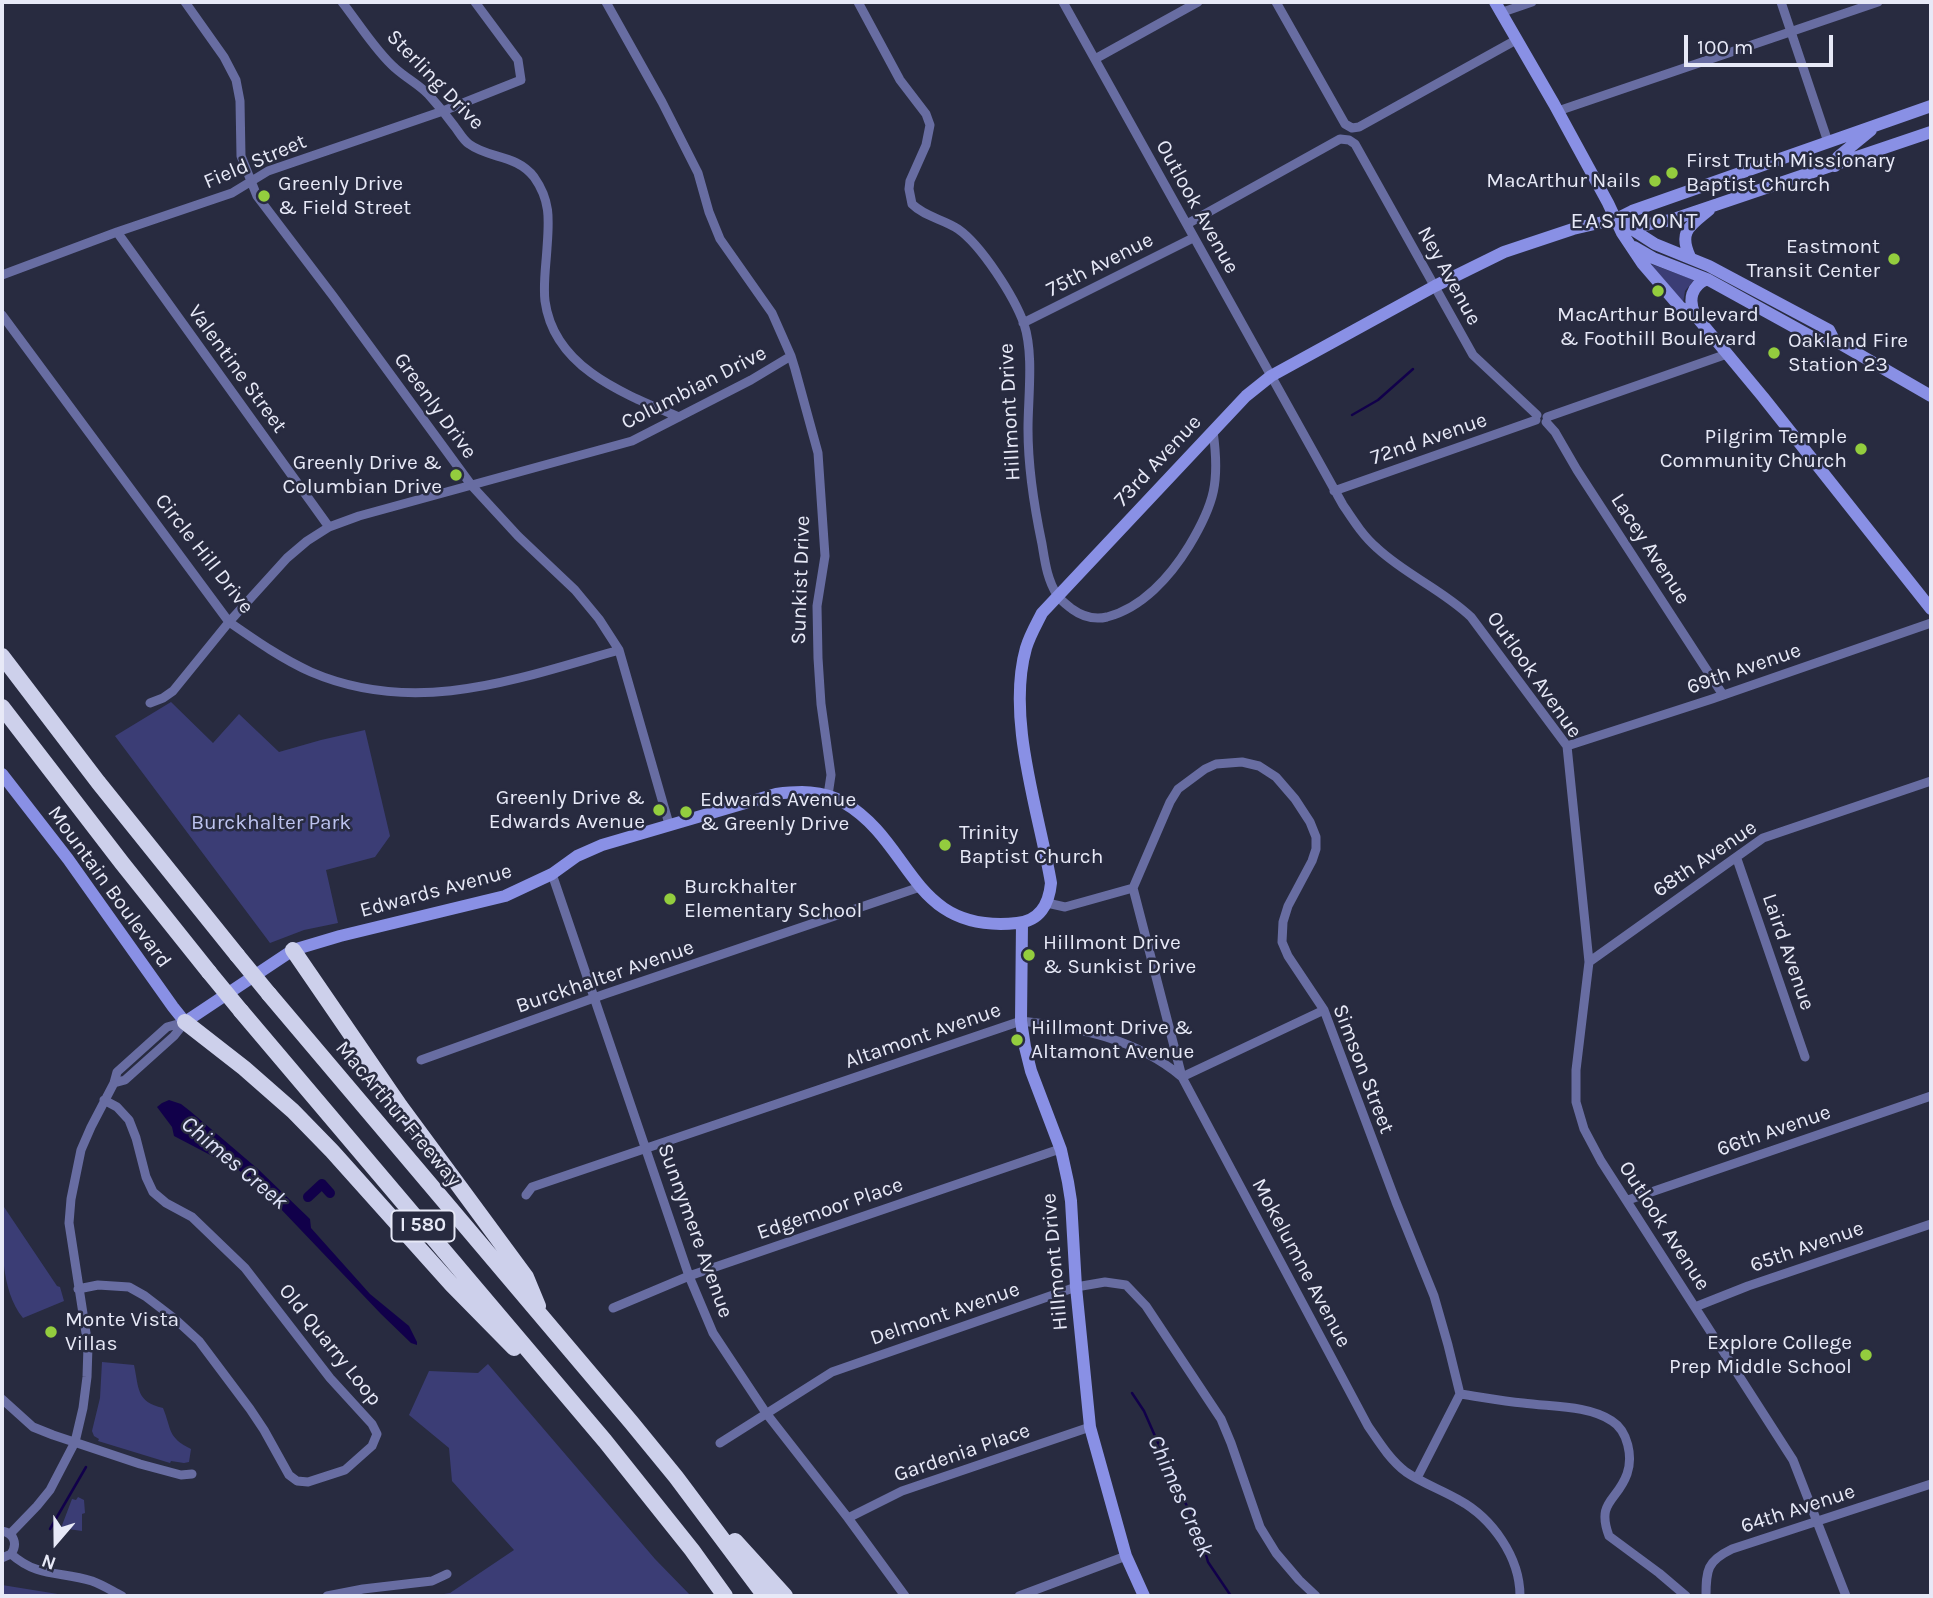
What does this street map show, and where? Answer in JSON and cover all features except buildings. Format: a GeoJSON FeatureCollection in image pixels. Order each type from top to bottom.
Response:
{"type":"FeatureCollection","features":[{"type":"Feature","properties":{"kind":"highway","name":"MacArthur Freeway"},"geometry":{"type":"LineString","coordinates":[[2,656],[98,782],[237,955],[676,1477],[765,1596]]}},
{"type":"Feature","properties":{"kind":"highway","name":"I 580"},"geometry":{"type":"LineString","coordinates":[[2,707],[241,1011],[606,1441],[725,1596]]}},
{"type":"Feature","properties":{"kind":"highway"},"geometry":{"type":"LineString","coordinates":[[293,950],[400,1107],[526,1277],[544,1321]]}},
{"type":"Feature","properties":{"kind":"highway"},"geometry":{"type":"LineString","coordinates":[[185,1022],[293,1111],[452,1285],[606,1441]]}},
{"type":"Feature","properties":{"kind":"highway"},"geometry":{"type":"LineString","coordinates":[[676,1477],[785,1596]]}},
{"type":"Feature","properties":{"kind":"main road"},"geometry":{"type":"LineString","coordinates":[[1497,7],[1558,111],[1622,233],[1642,263],[1680,307],[1695,315]]}},
{"type":"Feature","properties":{"kind":"main road","name":"73rd Avenue"},"geometry":{"type":"LineString","coordinates":[[1047,903],[1051,883],[1023,747],[1020,714],[1021,678],[1032,631],[1042,613],[1246,396],[1271,376],[1435,286],[1504,252],[1573,229],[1616,219],[1632,211],[1931,106]]}},
{"type":"Feature","properties":{"kind":"main road"},"geometry":{"type":"LineString","coordinates":[[1835,166],[1838,156],[1879,124]]}},
{"type":"Feature","properties":{"kind":"main road","name":"73rd Avenue"},"geometry":{"type":"LineString","coordinates":[[1616,219],[1644,225],[1671,220],[1931,132]]}},
{"type":"Feature","properties":{"kind":"main road"},"geometry":{"type":"LineString","coordinates":[[1690,257],[1684,243],[1686,232],[1714,206]]}},
{"type":"Feature","properties":{"kind":"main road"},"geometry":{"type":"LineString","coordinates":[[1616,219],[1655,244],[1690,257],[1829,330],[1834,340],[1931,396]]}},
{"type":"Feature","properties":{"kind":"main road"},"geometry":{"type":"LineString","coordinates":[[1630,244],[1653,258],[1707,279],[1823,343],[1834,340]]}},
{"type":"Feature","properties":{"kind":"main road"},"geometry":{"type":"LineString","coordinates":[[1707,279],[1696,286],[1691,298],[1695,315],[1931,609]]}},
{"type":"Feature","properties":{"kind":"main road","name":"Mountain Boulevard"},"geometry":{"type":"LineString","coordinates":[[2,774],[68,859],[185,1022]]}},
{"type":"Feature","properties":{"kind":"main road","name":"Edwards Avenue"},"geometry":{"type":"LineString","coordinates":[[185,1022],[293,950],[505,896],[552,874],[577,856],[602,845],[669,824],[776,794],[798,792],[828,795]]}},
{"type":"Feature","properties":{"kind":"main road"},"geometry":{"type":"LineString","coordinates":[[828,795],[859,812],[875,827],[920,887],[935,902],[955,915],[974,922],[996,925],[1022,923],[1041,913],[1047,903]]}},
{"type":"Feature","properties":{"kind":"main road","name":"Hillmont Drive"},"geometry":{"type":"LineString","coordinates":[[1022,923],[1021,1021],[1031,1071],[1061,1150],[1071,1201],[1076,1287],[1090,1427],[1126,1556],[1144,1596]]}},
{"type":"Feature","properties":{"kind":"street","name":"Greenly Drive"},"geometry":{"type":"LineString","coordinates":[[185,2],[224,57],[236,80],[240,101],[241,156],[257,197],[472,486],[518,536],[575,590],[599,619],[619,650],[669,824]]}},
{"type":"Feature","properties":{"kind":"street","name":"Sterling Drive"},"geometry":{"type":"LineString","coordinates":[[342,2],[394,68],[416,83],[443,111],[467,143],[484,152],[503,156],[532,174],[542,190],[550,212],[545,301],[552,327],[566,351],[589,372],[612,386],[679,416]]}},
{"type":"Feature","properties":{"kind":"street","name":"Field Street"},"geometry":{"type":"LineString","coordinates":[[2,275],[232,193],[268,171],[443,111],[521,80],[518,60],[475,2]]}},
{"type":"Feature","properties":{"kind":"street","name":"Sunkist Drive"},"geometry":{"type":"LineString","coordinates":[[606,2],[698,173],[720,239],[772,313],[792,356],[818,453],[825,556],[817,606],[818,658],[831,775],[828,795]]}},
{"type":"Feature","properties":{"kind":"street","name":"Hillmont Drive"},"geometry":{"type":"LineString","coordinates":[[858,2],[900,80],[926,114],[930,125],[926,145],[910,181],[912,204],[930,217],[955,227],[976,245],[1001,280],[1023,323],[1027,340],[1028,433],[1034,504],[1048,575],[1058,597]]}},
{"type":"Feature","properties":{"kind":"street","name":"Outlook Avenue"},"geometry":{"type":"LineString","coordinates":[[1063,2],[1334,491],[1362,533],[1378,549],[1458,604],[1471,617],[1567,746],[1589,962],[1576,1070],[1576,1102],[1584,1129],[1601,1161],[1793,1460],[1846,1596]]}},
{"type":"Feature","properties":{"kind":"street"},"geometry":{"type":"LineString","coordinates":[[1095,59],[1198,2]]}},
{"type":"Feature","properties":{"kind":"street"},"geometry":{"type":"LineString","coordinates":[[1276,2],[1345,124],[1352,128],[1359,127],[1516,40]]}},
{"type":"Feature","properties":{"kind":"street"},"geometry":{"type":"LineString","coordinates":[[1497,7],[1532,2]]}},
{"type":"Feature","properties":{"kind":"street"},"geometry":{"type":"LineString","coordinates":[[1781,2],[1828,142]]}},
{"type":"Feature","properties":{"kind":"street"},"geometry":{"type":"LineString","coordinates":[[1558,111],[1878,2]]}},
{"type":"Feature","properties":{"kind":"street","name":"Ney Avenue"},"geometry":{"type":"LineString","coordinates":[[1186,223],[1340,139],[1349,139],[1355,144],[1473,355],[1541,418]]}},
{"type":"Feature","properties":{"kind":"street","name":"Valentine Street"},"geometry":{"type":"LineString","coordinates":[[117,232],[329,527]]}},
{"type":"Feature","properties":{"kind":"street","name":"75th Avenue"},"geometry":{"type":"LineString","coordinates":[[1023,323],[1193,238]]}},
{"type":"Feature","properties":{"kind":"street","name":"Circle Hill Drive"},"geometry":{"type":"LineString","coordinates":[[2,315],[229,621],[270,650],[310,672],[351,684],[399,692],[448,692],[501,684],[619,650]]}},
{"type":"Feature","properties":{"kind":"street","name":"72nd Avenue"},"geometry":{"type":"LineString","coordinates":[[1334,491],[1727,354]]}},
{"type":"Feature","properties":{"kind":"street","name":"Columbian Drive"},"geometry":{"type":"LineString","coordinates":[[150,703],[173,691],[229,621],[287,558],[329,527],[359,516],[632,441],[792,356]]}},
{"type":"Feature","properties":{"kind":"street","name":"Lacey Avenue"},"geometry":{"type":"LineString","coordinates":[[1541,418],[1555,432],[1723,695]]}},
{"type":"Feature","properties":{"kind":"street"},"geometry":{"type":"LineString","coordinates":[[1058,597],[1078,613],[1090,618],[1102,618],[1125,610],[1154,591],[1187,550],[1212,502],[1216,450],[1213,431]]}},
{"type":"Feature","properties":{"kind":"street","name":"69th Avenue"},"geometry":{"type":"LineString","coordinates":[[1567,746],[1931,624]]}},
{"type":"Feature","properties":{"kind":"street","name":"Simson Street"},"geometry":{"type":"LineString","coordinates":[[1133,888],[1178,789],[1216,764],[1250,764],[1267,771],[1276,777],[1295,799],[1310,822],[1316,837],[1316,849],[1288,906],[1283,922],[1282,942],[1288,956],[1324,1010],[1434,1296],[1460,1394]]}},
{"type":"Feature","properties":{"kind":"street","name":"68th Avenue"},"geometry":{"type":"LineString","coordinates":[[1589,962],[1763,838],[1931,781]]}},
{"type":"Feature","properties":{"kind":"street","name":"Laird Avenue"},"geometry":{"type":"LineString","coordinates":[[1737,859],[1805,1057]]}},
{"type":"Feature","properties":{"kind":"street","name":"Sunnymere Avenue"},"geometry":{"type":"LineString","coordinates":[[552,874],[689,1276],[713,1333],[766,1413],[905,1596]]}},
{"type":"Feature","properties":{"kind":"street","name":"Burckhalter Avenue"},"geometry":{"type":"LineString","coordinates":[[421,1060],[920,887]]}},
{"type":"Feature","properties":{"kind":"street"},"geometry":{"type":"LineString","coordinates":[[1047,903],[1065,908],[1133,888]]}},
{"type":"Feature","properties":{"kind":"street","name":"Mokelumne Avenue"},"geometry":{"type":"LineString","coordinates":[[1133,888],[1182,1077],[1368,1426],[1389,1456],[1406,1472],[1461,1501],[1479,1513],[1492,1527],[1508,1549],[1517,1572],[1520,1596]]}},
{"type":"Feature","properties":{"kind":"street"},"geometry":{"type":"LineString","coordinates":[[1182,1077],[1324,1010]]}},
{"type":"Feature","properties":{"kind":"street","name":"Altamont Avenue"},"geometry":{"type":"LineString","coordinates":[[526,1195],[532,1187],[1021,1021],[1097,1034],[1154,1057],[1182,1077]]}},
{"type":"Feature","properties":{"kind":"street"},"geometry":{"type":"LineString","coordinates":[[122,1596],[91,1581],[37,1571],[6,1556],[14,1548],[14,1542],[6,1532],[37,1506],[50,1490],[75,1442],[83,1408],[88,1346],[69,1223],[81,1150],[114,1083],[125,1080],[174,1036],[185,1022]]}},
{"type":"Feature","properties":{"kind":"street","name":"66th Avenue"},"geometry":{"type":"LineString","coordinates":[[1628,1200],[1931,1096]]}},
{"type":"Feature","properties":{"kind":"street","name":"Old Quarry Loop"},"geometry":{"type":"LineString","coordinates":[[78,1289],[98,1285],[128,1287],[145,1296],[175,1320],[206,1351],[264,1430],[289,1475],[297,1481],[308,1482],[345,1470],[372,1446],[377,1434],[372,1424],[331,1378],[245,1268],[192,1217],[166,1203],[153,1192],[128,1120],[117,1107],[104,1100]]}},
{"type":"Feature","properties":{"kind":"street","name":"Edgemoor Place"},"geometry":{"type":"LineString","coordinates":[[613,1308],[689,1276],[1061,1150]]}},
{"type":"Feature","properties":{"kind":"street","name":"65th Avenue"},"geometry":{"type":"LineString","coordinates":[[1695,1307],[1748,1286],[1931,1224]]}},
{"type":"Feature","properties":{"kind":"street","name":"Delmont Avenue"},"geometry":{"type":"LineString","coordinates":[[720,1443],[832,1372],[1076,1287],[1105,1282],[1126,1285],[1146,1306],[1221,1419],[1260,1527],[1276,1553],[1316,1596]]}},
{"type":"Feature","properties":{"kind":"street"},"geometry":{"type":"LineString","coordinates":[[1417,1478],[1460,1394],[1582,1410],[1614,1422],[1627,1439],[1630,1460],[1628,1473],[1607,1505],[1604,1515],[1609,1536],[1686,1596]]}},
{"type":"Feature","properties":{"kind":"street"},"geometry":{"type":"LineString","coordinates":[[2,1399],[33,1427],[140,1464],[181,1475],[192,1474]]}},
{"type":"Feature","properties":{"kind":"street","name":"Gardenia Place"},"geometry":{"type":"LineString","coordinates":[[848,1518],[902,1490],[1090,1427]]}},
{"type":"Feature","properties":{"kind":"street","name":"64th Avenue"},"geometry":{"type":"LineString","coordinates":[[1706,1596],[1706,1580],[1716,1556],[1931,1484]]}},
{"type":"Feature","properties":{"kind":"street"},"geometry":{"type":"LineString","coordinates":[[1019,1596],[1126,1556]]}},
{"type":"Feature","properties":{"kind":"street"},"geometry":{"type":"LineString","coordinates":[[327,1596],[363,1588],[432,1581],[447,1574]]}},
{"type":"Feature","properties":{"kind":"green space"},"geometry":{"type":"Polygon","coordinates":[[[1651,264],[1694,280],[1685,291],[1683,303],[1651,264]]]}},
{"type":"Feature","properties":{"kind":"green space","name":"Burckhalter Park"},"geometry":{"type":"Polygon","coordinates":[[[171,702],[213,743],[239,714],[279,752],[365,730],[390,836],[375,857],[326,870],[338,923],[304,930],[270,943],[115,736],[171,702]]]}},
{"type":"Feature","properties":{"kind":"green space"},"geometry":{"type":"Polygon","coordinates":[[[2,1204],[60,1287],[64,1301],[23,1318],[15,1307],[6,1280],[2,1204]]]}},
{"type":"Feature","properties":{"kind":"green space"},"geometry":{"type":"Polygon","coordinates":[[[102,1362],[134,1365],[140,1393],[148,1402],[163,1408],[174,1437],[191,1449],[189,1462],[170,1463],[98,1441],[92,1431],[100,1398],[102,1362]]]}},
{"type":"Feature","properties":{"kind":"green space"},"geometry":{"type":"Polygon","coordinates":[[[488,1364],[655,1559],[691,1596],[432,1596],[450,1593],[514,1550],[452,1481],[449,1448],[409,1415],[429,1371],[478,1373],[488,1364]]]}},
{"type":"Feature","properties":{"kind":"green space"},"geometry":{"type":"Polygon","coordinates":[[[78,1497],[84,1500],[82,1531],[61,1528],[72,1499],[76,1500],[78,1497]]]}},
{"type":"Feature","properties":{"kind":"green space"},"geometry":{"type":"Polygon","coordinates":[[[2,1585],[70,1596],[2,1596],[2,1585]]]}},
{"type":"Feature","properties":{"kind":"water"},"geometry":{"type":"Polygon","coordinates":[[[169,1100],[190,1111],[259,1170],[310,1219],[311,1228],[370,1294],[409,1326],[417,1345],[411,1343],[381,1314],[257,1184],[237,1169],[174,1136],[172,1127],[157,1107],[169,1100]]]}},
{"type":"Feature","properties":{"kind":"waterway"},"geometry":{"type":"LineString","coordinates":[[1352,415],[1378,400],[1413,369]]}},
{"type":"Feature","properties":{"kind":"waterway","name":"Chimes Creek"},"geometry":{"type":"LineString","coordinates":[[308,1197],[322,1184],[330,1193]]}},
{"type":"Feature","properties":{"kind":"waterway","name":"Chimes Creek"},"geometry":{"type":"LineString","coordinates":[[1132,1393],[1144,1411],[1181,1495],[1198,1526],[1208,1562],[1231,1596]]}},
{"type":"Feature","properties":{"kind":"waterway"},"geometry":{"type":"LineString","coordinates":[[50,1529],[86,1467]]}},
{"type":"Feature","properties":{"kind":"place","name":"First Truth Missionary Baptist Church"},"geometry":{"type":"Point","coordinates":[1672,173]}},
{"type":"Feature","properties":{"kind":"place","name":"MacArthur Nails"},"geometry":{"type":"Point","coordinates":[1655,181]}},
{"type":"Feature","properties":{"kind":"place","name":"Greenly Drive & Field Street"},"geometry":{"type":"Point","coordinates":[264,196]}},
{"type":"Feature","properties":{"kind":"place","name":"Eastmont Transit Center"},"geometry":{"type":"Point","coordinates":[1894,259]}},
{"type":"Feature","properties":{"kind":"place","name":"MacArthur Boulevard & Foothill Boulevard"},"geometry":{"type":"Point","coordinates":[1658,291]}},
{"type":"Feature","properties":{"kind":"place","name":"Oakland Fire Station 23"},"geometry":{"type":"Point","coordinates":[1774,353]}},
{"type":"Feature","properties":{"kind":"place","name":"Pilgrim Temple Community Church"},"geometry":{"type":"Point","coordinates":[1861,449]}},
{"type":"Feature","properties":{"kind":"place","name":"Greenly Drive & Columbian Drive"},"geometry":{"type":"Point","coordinates":[456,475]}},
{"type":"Feature","properties":{"kind":"place","name":"Greenly Drive & Edwards Avenue"},"geometry":{"type":"Point","coordinates":[659,810]}},
{"type":"Feature","properties":{"kind":"place","name":"Edwards Avenue & Greenly Drive"},"geometry":{"type":"Point","coordinates":[686,812]}},
{"type":"Feature","properties":{"kind":"place","name":"Trinity Baptist Church"},"geometry":{"type":"Point","coordinates":[945,845]}},
{"type":"Feature","properties":{"kind":"place","name":"Burckhalter Elementary School"},"geometry":{"type":"Point","coordinates":[670,899]}},
{"type":"Feature","properties":{"kind":"place","name":"Hillmont Drive & Sunkist Drive"},"geometry":{"type":"Point","coordinates":[1029,955]}},
{"type":"Feature","properties":{"kind":"place","name":"Hillmont Drive & Altamont Avenue"},"geometry":{"type":"Point","coordinates":[1017,1040]}},
{"type":"Feature","properties":{"kind":"place","name":"Monte Vista Villas"},"geometry":{"type":"Point","coordinates":[51,1332]}},
{"type":"Feature","properties":{"kind":"place","name":"Explore College Prep Middle School"},"geometry":{"type":"Point","coordinates":[1866,1355]}},
{"type":"Feature","properties":{"kind":"district","name":"EASTMONT"},"geometry":{"type":"Point","coordinates":[1635,221]}}]}
